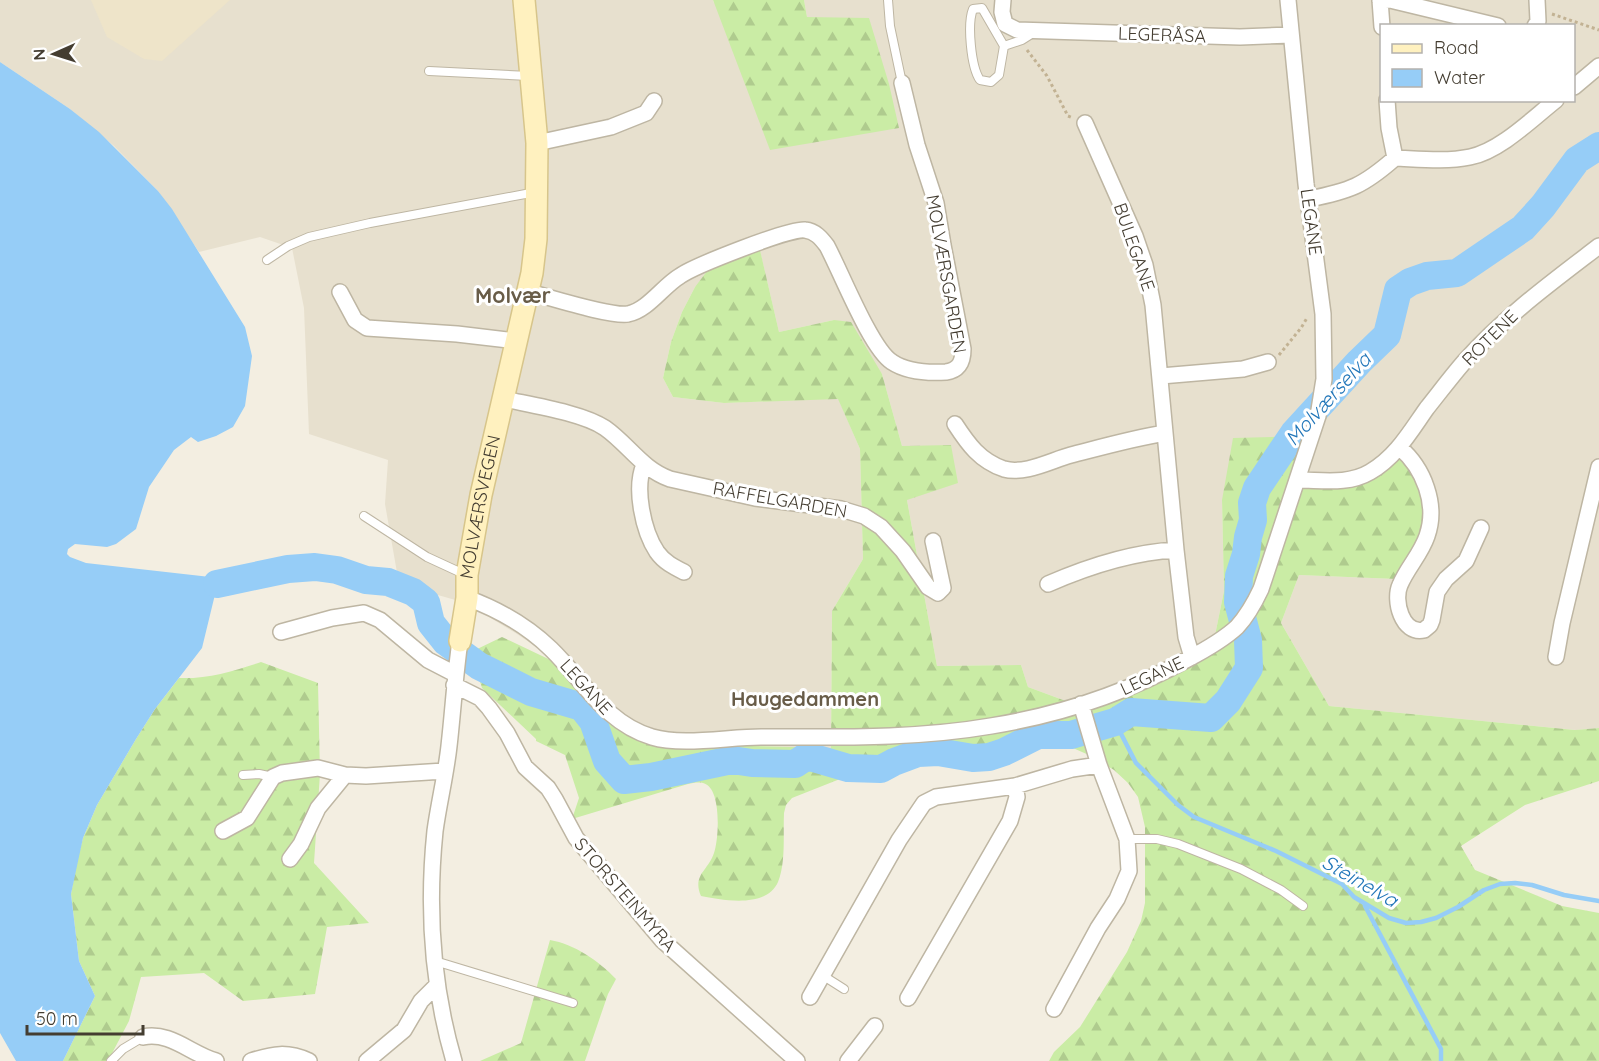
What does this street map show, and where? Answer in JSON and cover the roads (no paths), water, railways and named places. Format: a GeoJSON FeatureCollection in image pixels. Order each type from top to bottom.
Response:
{"type":"FeatureCollection","features":[{"type":"Feature","properties":{"kind":"street","name":"MOLVÆRSVEGEN"},"geometry":{"type":"LineString","coordinates":[[454,1061],[444,1028],[434,961],[431,922],[432,875],[444,771],[449,748],[456,666],[467,598],[467,575],[481,495],[529,291],[536,239],[537,143],[524,0]]}},
{"type":"Feature","properties":{"kind":"street","name":"LEGERÅSA"},"geometry":{"type":"LineString","coordinates":[[1003,0],[1002,12],[1005,24],[1028,36],[1249,37],[1291,35]]}},
{"type":"Feature","properties":{"kind":"street","name":"LEGANE"},"geometry":{"type":"LineString","coordinates":[[467,598],[487,605],[516,620],[551,649],[596,702],[627,727],[653,737],[680,740],[739,737],[864,737],[992,726],[1082,704],[1125,689],[1164,672],[1207,649],[1235,629],[1251,611],[1271,565],[1318,416],[1324,379],[1323,314],[1288,0]]}},
{"type":"Feature","properties":{"kind":"street"},"geometry":{"type":"LineString","coordinates":[[1382,24],[1380,0],[1390,0],[1490,24]]}},
{"type":"Feature","properties":{"kind":"street"},"geometry":{"type":"LineString","coordinates":[[1536,24],[1538,21],[1538,5]]}},
{"type":"Feature","properties":{"kind":"street"},"geometry":{"type":"LineString","coordinates":[[1575,86],[1599,66]]}},
{"type":"Feature","properties":{"kind":"street","name":"MOLVÆRSGARDEN"},"geometry":{"type":"LineString","coordinates":[[529,291],[614,314],[631,314],[669,283],[697,266],[782,235],[806,230],[820,236],[827,246],[873,339],[885,356],[900,366],[912,370],[944,372],[956,369],[963,360],[963,349],[936,203],[917,145],[902,83]]}},
{"type":"Feature","properties":{"kind":"street"},"geometry":{"type":"LineString","coordinates":[[537,143],[611,127],[646,113],[654,101]]}},
{"type":"Feature","properties":{"kind":"street"},"geometry":{"type":"LineString","coordinates":[[1387,102],[1395,158]]}},
{"type":"Feature","properties":{"kind":"street"},"geometry":{"type":"LineString","coordinates":[[1309,199],[1358,186],[1395,158],[1447,159],[1479,155],[1506,139],[1553,102]]}},
{"type":"Feature","properties":{"kind":"street","name":"BULEGANE"},"geometry":{"type":"LineString","coordinates":[[1085,123],[1135,236],[1153,305],[1176,550],[1186,637],[1192,657]]}},
{"type":"Feature","properties":{"kind":"street","name":"ROTENE"},"geometry":{"type":"LineString","coordinates":[[1298,480],[1341,480],[1359,477],[1384,462],[1400,447],[1428,406],[1484,340],[1521,307],[1599,246]]}},
{"type":"Feature","properties":{"kind":"street"},"geometry":{"type":"LineString","coordinates":[[339,292],[355,320],[367,328],[457,334],[516,341]]}},
{"type":"Feature","properties":{"kind":"street"},"geometry":{"type":"LineString","coordinates":[[1161,376],[1243,369],[1268,362]]}},
{"type":"Feature","properties":{"kind":"street","name":"RAFFELGARDEN"},"geometry":{"type":"LineString","coordinates":[[504,399],[569,414],[601,426],[644,465],[660,475],[707,489],[755,498],[841,509],[864,516],[881,527],[903,551],[928,587],[938,593],[943,588],[933,541]]}},
{"type":"Feature","properties":{"kind":"street"},"geometry":{"type":"LineString","coordinates":[[954,424],[978,455],[988,462],[1012,470],[1024,469],[1165,433]]}},
{"type":"Feature","properties":{"kind":"street"},"geometry":{"type":"LineString","coordinates":[[1400,447],[1424,477],[1431,512],[1427,538],[1399,586],[1399,607],[1407,625],[1414,631],[1424,630],[1430,625],[1437,592],[1446,579],[1466,561],[1481,528]]}},
{"type":"Feature","properties":{"kind":"street"},"geometry":{"type":"LineString","coordinates":[[644,465],[639,485],[650,539],[667,563],[684,572]]}},
{"type":"Feature","properties":{"kind":"street"},"geometry":{"type":"LineString","coordinates":[[1556,657],[1599,466]]}},
{"type":"Feature","properties":{"kind":"street"},"geometry":{"type":"LineString","coordinates":[[1048,584],[1072,573],[1121,559],[1158,551],[1176,550]]}},
{"type":"Feature","properties":{"kind":"street"},"geometry":{"type":"LineString","coordinates":[[281,632],[333,618],[364,613],[380,620],[428,660],[456,666]]}},
{"type":"Feature","properties":{"kind":"street","name":"STORSTEINMYRA"},"geometry":{"type":"LineString","coordinates":[[456,666],[507,734],[525,767],[548,788],[576,838],[649,925],[688,965],[797,1061]]}},
{"type":"Feature","properties":{"kind":"street"},"geometry":{"type":"LineString","coordinates":[[1054,1009],[1098,928],[1117,899],[1129,871],[1127,839],[1099,765],[1082,704]]}},
{"type":"Feature","properties":{"kind":"street"},"geometry":{"type":"LineString","coordinates":[[810,997],[899,840],[924,803],[936,797],[1015,786],[1099,765]]}},
{"type":"Feature","properties":{"kind":"street"},"geometry":{"type":"LineString","coordinates":[[223,831],[247,818],[273,777],[288,772],[318,768],[345,775],[366,776],[444,771]]}},
{"type":"Feature","properties":{"kind":"street"},"geometry":{"type":"LineString","coordinates":[[290,859],[301,844],[318,808],[345,775]]}},
{"type":"Feature","properties":{"kind":"street"},"geometry":{"type":"LineString","coordinates":[[908,998],[1010,821],[1017,797],[1015,786]]}},
{"type":"Feature","properties":{"kind":"street"},"geometry":{"type":"LineString","coordinates":[[367,1061],[404,1030],[421,1001],[437,986]]}},
{"type":"Feature","properties":{"kind":"street"},"geometry":{"type":"LineString","coordinates":[[848,1061],[875,1026]]}},
{"type":"Feature","properties":{"kind":"street"},"geometry":{"type":"LineString","coordinates":[[143,1037],[165,1038],[216,1061]]}},
{"type":"Feature","properties":{"kind":"street"},"geometry":{"type":"LineString","coordinates":[[251,1061],[288,1053],[309,1061]]}},
{"type":"Feature","properties":{"kind":"lane"},"geometry":{"type":"LineString","coordinates":[[888,0],[890,26],[902,83]]}},
{"type":"Feature","properties":{"kind":"lane"},"geometry":{"type":"LineString","coordinates":[[982,8],[1004,46],[999,75],[991,82],[980,80],[974,68],[971,39],[970,21],[973,9],[982,8]]}},
{"type":"Feature","properties":{"kind":"lane","name":"LEGERÅSA"},"geometry":{"type":"LineString","coordinates":[[1004,46],[1028,36]]}},
{"type":"Feature","properties":{"kind":"lane"},"geometry":{"type":"LineString","coordinates":[[429,71],[530,76]]}},
{"type":"Feature","properties":{"kind":"lane"},"geometry":{"type":"LineString","coordinates":[[267,260],[288,246],[309,237],[370,223],[537,192]]}},
{"type":"Feature","properties":{"kind":"lane"},"geometry":{"type":"LineString","coordinates":[[364,516],[427,556],[467,575]]}},
{"type":"Feature","properties":{"kind":"lane"},"geometry":{"type":"LineString","coordinates":[[243,775],[260,774],[273,777]]}},
{"type":"Feature","properties":{"kind":"lane"},"geometry":{"type":"LineString","coordinates":[[1127,839],[1157,839],[1178,844],[1250,873],[1281,890],[1303,906]]}},
{"type":"Feature","properties":{"kind":"lane"},"geometry":{"type":"LineString","coordinates":[[434,961],[573,1003]]}},
{"type":"Feature","properties":{"kind":"lane"},"geometry":{"type":"LineString","coordinates":[[822,975],[844,989]]}},
{"type":"Feature","properties":{"kind":"lane"},"geometry":{"type":"LineString","coordinates":[[111,1061],[123,1049],[143,1037]]}},
{"type":"Feature","properties":{"kind":"water"},"geometry":{"type":"Polygon","coordinates":[[[0,62],[70,109],[99,132],[158,191],[172,209],[245,327],[252,356],[245,406],[233,427],[198,442],[191,437],[174,450],[149,487],[136,529],[116,544],[107,547],[75,544],[68,549],[67,554],[70,557],[86,563],[219,578],[202,648],[155,709],[136,739],[97,805],[83,838],[71,894],[79,961],[95,996],[63,1061],[16,1061],[0,1033],[0,62]]]}},
{"type":"Feature","properties":{"kind":"waterway","name":"Molværselva"},"geometry":{"type":"LineString","coordinates":[[217,584],[288,569],[315,567],[337,570],[366,580],[388,582],[413,592],[426,602],[431,623],[446,642],[479,666],[531,692],[582,707],[593,721],[607,761],[624,780],[651,777],[732,760],[795,764],[807,756],[848,768],[881,769],[918,753],[938,752],[973,758],[989,757],[1038,735],[1071,735],[1115,722],[1131,712],[1211,718],[1228,701],[1249,668],[1248,640],[1238,602],[1239,576],[1253,520],[1252,503],[1257,488],[1294,433],[1387,335],[1398,290],[1410,282],[1427,276],[1457,273],[1523,228],[1543,206],[1577,160],[1599,146]]}},
{"type":"Feature","properties":{"kind":"waterway","name":"Steinelva"},"geometry":{"type":"LineString","coordinates":[[1115,722],[1136,763],[1178,805],[1194,817],[1276,851],[1342,884],[1354,897],[1389,918],[1406,923],[1436,918],[1484,890],[1500,884],[1532,885],[1564,895],[1599,901]]}},
{"type":"Feature","properties":{"kind":"waterway"},"geometry":{"type":"LineString","coordinates":[[1365,906],[1441,1049],[1441,1061]]}},
{"type":"Feature","properties":{"kind":"district","name":"Molvær"},"geometry":{"type":"Point","coordinates":[513,296]}},
{"type":"Feature","properties":{"kind":"district","name":"Haugedammen"},"geometry":{"type":"Point","coordinates":[805,699]}}]}
